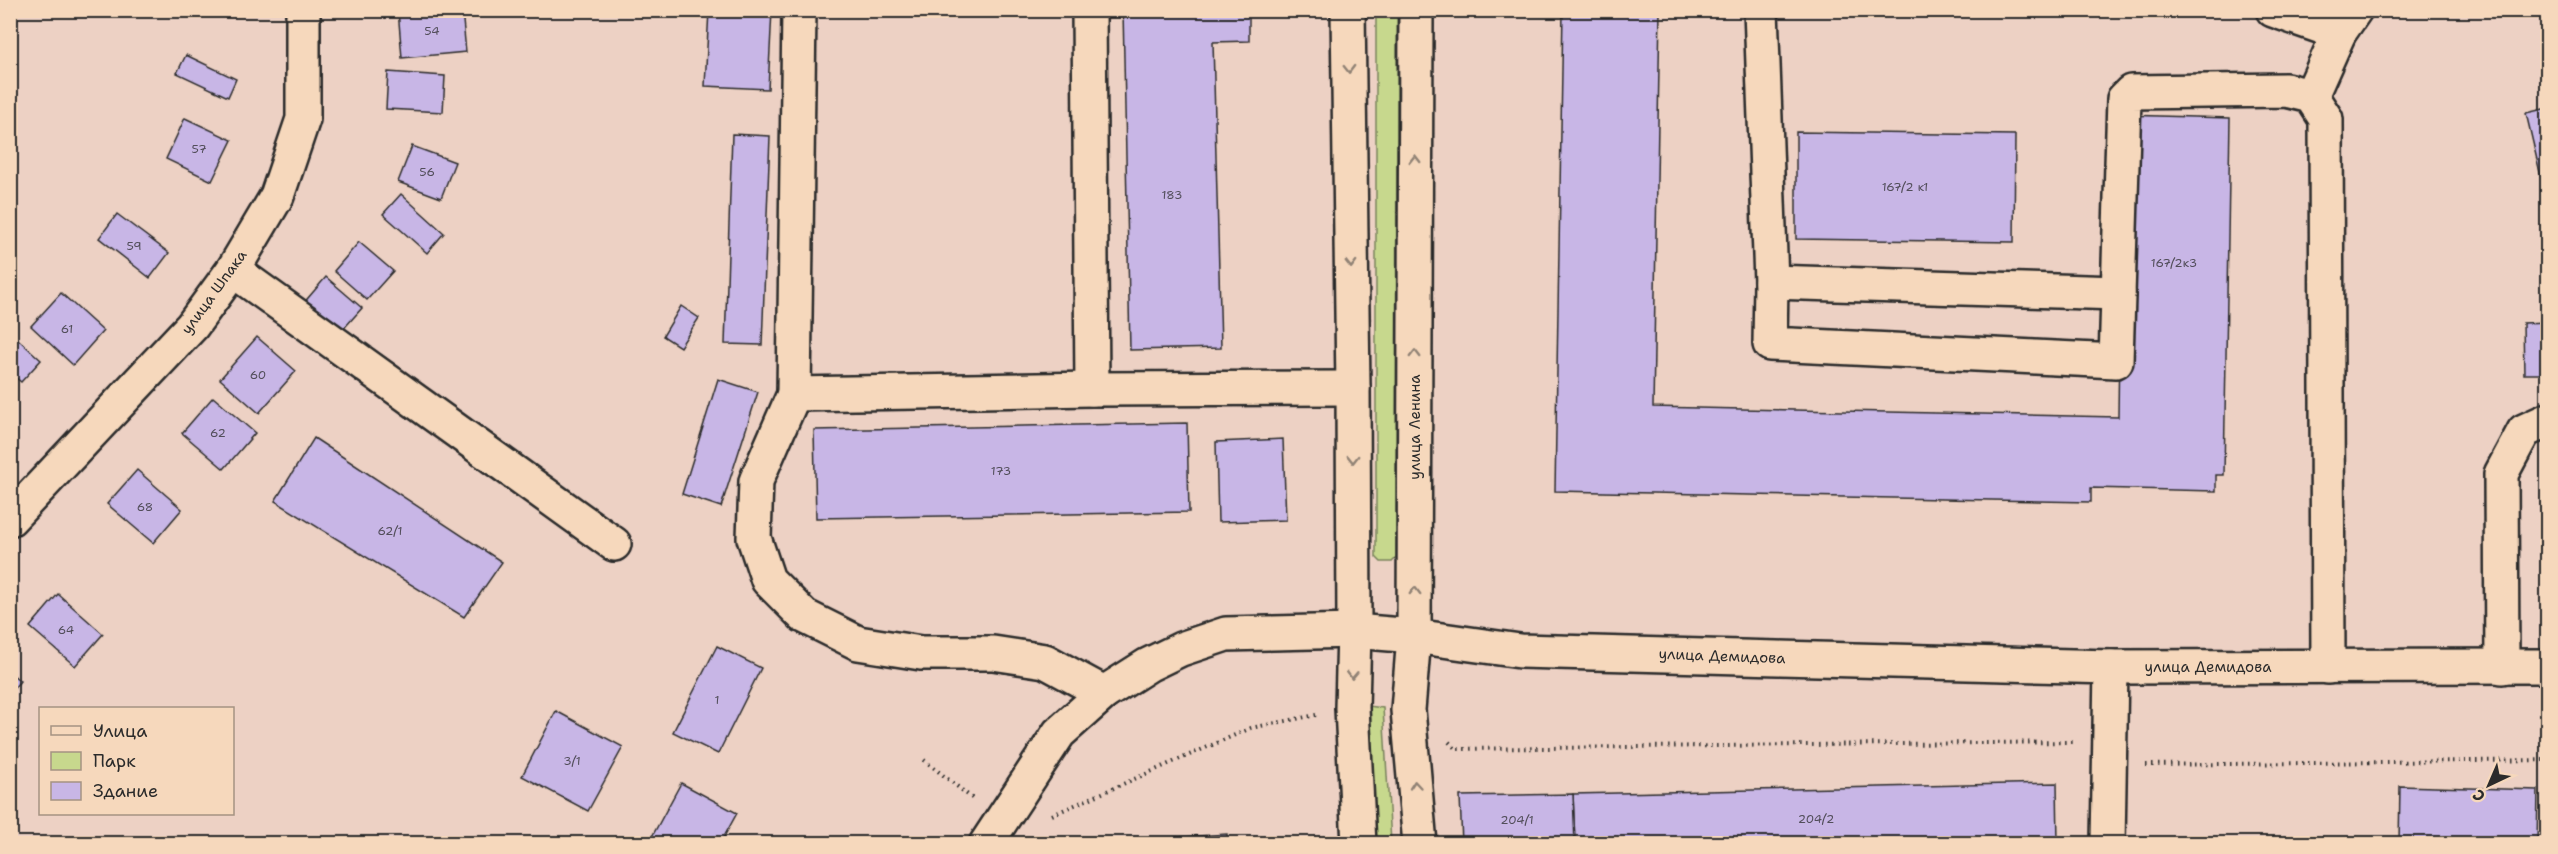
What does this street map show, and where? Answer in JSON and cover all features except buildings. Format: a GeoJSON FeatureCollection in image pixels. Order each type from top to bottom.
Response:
{"type":"FeatureCollection","features":[{"type":"Feature","properties":{"kind":"street","name":"улица Шпака"},"geometry":{"type":"LineString","coordinates":[[10,519],[192,326],[234,270],[277,196],[303,119],[303,10]]}},
{"type":"Feature","properties":{"kind":"street"},"geometry":{"type":"LineString","coordinates":[[799,10],[794,394],[756,481],[754,538],[768,580],[804,616],[858,643],[921,653],[993,653],[1046,661],[1104,693]]}},
{"type":"Feature","properties":{"kind":"street"},"geometry":{"type":"LineString","coordinates":[[1089,10],[1092,389]]}},
{"type":"Feature","properties":{"kind":"street"},"geometry":{"type":"LineString","coordinates":[[1348,10],[1353,388],[1352,708],[1359,843]]}},
{"type":"Feature","properties":{"kind":"street","name":"улица Ленина"},"geometry":{"type":"LineString","coordinates":[[1416,10],[1414,636],[1408,710],[1420,843]]}},
{"type":"Feature","properties":{"kind":"street"},"geometry":{"type":"LineString","coordinates":[[1761,10],[1771,282],[1770,344],[2116,361],[2124,99],[2131,92],[2286,90],[2311,96],[2326,119],[2328,667]]}},
{"type":"Feature","properties":{"kind":"street"},"geometry":{"type":"LineString","coordinates":[[2273,10],[2347,22],[2311,96]]}},
{"type":"Feature","properties":{"kind":"street"},"geometry":{"type":"LineString","coordinates":[[234,270],[614,544]]}},
{"type":"Feature","properties":{"kind":"street"},"geometry":{"type":"LineString","coordinates":[[1771,282],[2118,293]]}},
{"type":"Feature","properties":{"kind":"street"},"geometry":{"type":"LineString","coordinates":[[794,394],[1092,389],[1353,388]]}},
{"type":"Feature","properties":{"kind":"street"},"geometry":{"type":"LineString","coordinates":[[2502,667],[2501,474],[2524,431],[2547,420]]}},
{"type":"Feature","properties":{"kind":"street","name":"улица Демидова"},"geometry":{"type":"LineString","coordinates":[[994,832],[1059,733],[1104,693],[1148,665],[1181,649],[1226,634],[1354,631],[1414,636],[1520,651],[2111,667],[2547,666]]}},
{"type":"Feature","properties":{"kind":"street"},"geometry":{"type":"LineString","coordinates":[[2108,843],[2111,667]]}},
{"type":"Feature","properties":{"kind":"path"},"geometry":{"type":"LineString","coordinates":[[924,760],[994,832],[1018,829],[1251,728],[1352,708]]}},
{"type":"Feature","properties":{"kind":"path"},"geometry":{"type":"LineString","coordinates":[[1408,710],[1425,720],[1456,749],[2547,760]]}},
{"type":"Feature","properties":{"kind":"green space"},"geometry":{"type":"Polygon","coordinates":[[[1376,11],[1397,11],[1396,558],[1392,562],[1381,562],[1376,557],[1376,11]]]}},
{"type":"Feature","properties":{"kind":"green space"},"geometry":{"type":"Polygon","coordinates":[[[1368,706],[1383,708],[1391,843],[1372,843],[1368,706]]]}}]}
